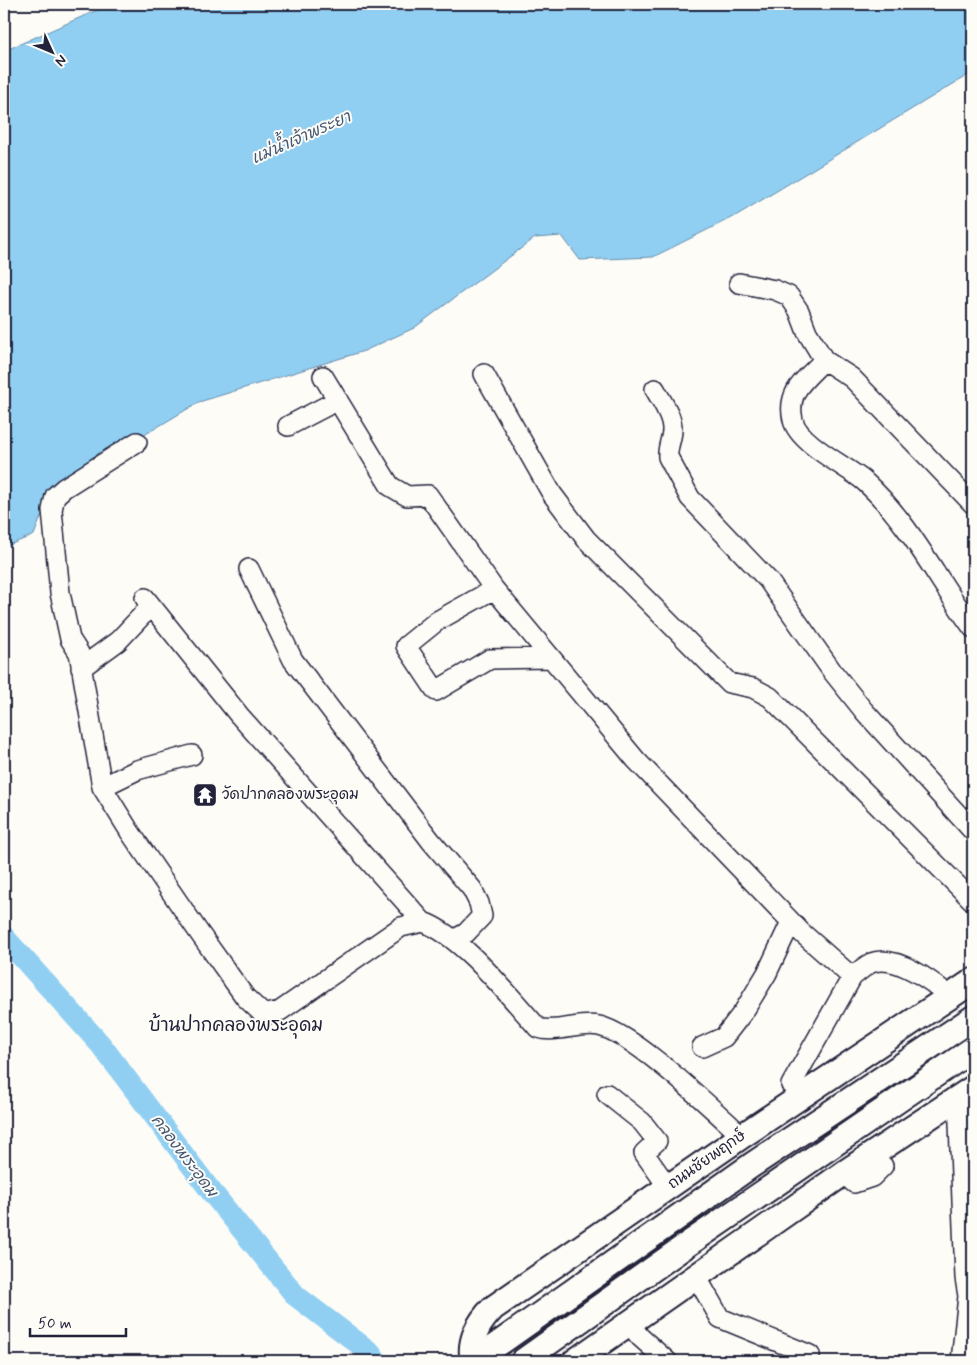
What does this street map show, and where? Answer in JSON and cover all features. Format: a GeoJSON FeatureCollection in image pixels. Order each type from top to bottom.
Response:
{"type":"FeatureCollection","features":[{"type":"Feature","properties":{"kind":"main road","name":"ถนนชัยพฤกษ์"},"geometry":{"type":"LineString","coordinates":[[973,981],[742,1136],[493,1308],[485,1316],[475,1333],[471,1353],[473,1361],[752,1165],[973,1018]]}},
{"type":"Feature","properties":{"kind":"main road"},"geometry":{"type":"LineString","coordinates":[[523,1361],[769,1188],[973,1049]]}},
{"type":"Feature","properties":{"kind":"main road"},"geometry":{"type":"LineString","coordinates":[[575,1361],[628,1322],[844,1173],[966,1093]]}},
{"type":"Feature","properties":{"kind":"street"},"geometry":{"type":"LineString","coordinates":[[739,283],[775,290],[789,296],[799,310],[807,332],[824,360],[852,378],[973,504]]}},
{"type":"Feature","properties":{"kind":"street"},"geometry":{"type":"LineString","coordinates":[[824,360],[793,392],[790,406],[793,422],[805,438],[857,475],[876,492],[923,551],[948,594],[973,628]]}},
{"type":"Feature","properties":{"kind":"street"},"geometry":{"type":"LineString","coordinates":[[484,374],[552,494],[586,540],[729,683],[753,688],[770,697],[973,902]]}},
{"type":"Feature","properties":{"kind":"street"},"geometry":{"type":"LineString","coordinates":[[323,376],[390,486],[407,496],[428,495],[494,588],[636,760],[791,922],[852,977]]}},
{"type":"Feature","properties":{"kind":"street"},"geometry":{"type":"LineString","coordinates":[[655,389],[670,419],[672,430],[667,450],[668,457],[690,498],[768,580],[832,671],[864,711],[973,831]]}},
{"type":"Feature","properties":{"kind":"street"},"geometry":{"type":"LineString","coordinates":[[288,426],[338,400]]}},
{"type":"Feature","properties":{"kind":"street"},"geometry":{"type":"LineString","coordinates":[[137,442],[64,488],[54,499],[52,510],[60,593],[70,640],[79,653],[102,787],[130,832],[200,934],[245,997],[264,1015],[280,1011],[400,927],[423,922]]}},
{"type":"Feature","properties":{"kind":"street"},"geometry":{"type":"LineString","coordinates":[[249,569],[292,660],[475,896],[482,916],[466,933],[455,939]]}},
{"type":"Feature","properties":{"kind":"street"},"geometry":{"type":"LineString","coordinates":[[494,588],[436,621],[406,646],[436,691],[490,659],[550,658]]}},
{"type":"Feature","properties":{"kind":"street"},"geometry":{"type":"LineString","coordinates":[[82,668],[118,641],[148,602],[239,715],[423,922],[438,927],[455,939],[538,1028],[597,1026],[618,1035],[652,1059],[742,1136]]}},
{"type":"Feature","properties":{"kind":"street"},"geometry":{"type":"LineString","coordinates":[[102,787],[137,770],[192,755]]}},
{"type":"Feature","properties":{"kind":"street"},"geometry":{"type":"LineString","coordinates":[[702,1047],[724,1037],[744,1012],[767,973],[791,922]]}},
{"type":"Feature","properties":{"kind":"street"},"geometry":{"type":"LineString","coordinates":[[790,1085],[852,977],[872,962],[887,962],[907,968],[924,976],[949,996]]}},
{"type":"Feature","properties":{"kind":"street"},"geometry":{"type":"LineString","coordinates":[[960,1361],[970,1298],[964,1268],[966,1093]]}},
{"type":"Feature","properties":{"kind":"street"},"geometry":{"type":"LineString","coordinates":[[607,1094],[642,1122],[657,1141],[644,1153],[668,1187]]}},
{"type":"Feature","properties":{"kind":"street"},"geometry":{"type":"LineString","coordinates":[[844,1173],[854,1183],[872,1177],[883,1166]]}},
{"type":"Feature","properties":{"kind":"street"},"geometry":{"type":"LineString","coordinates":[[696,1276],[720,1318],[810,1355]]}},
{"type":"Feature","properties":{"kind":"street"},"geometry":{"type":"LineString","coordinates":[[628,1322],[646,1354],[667,1361]]}},
{"type":"Feature","properties":{"kind":"water","name":"แม่น้ำเจ้าพระยา"},"geometry":{"type":"Polygon","coordinates":[[[111,4],[973,4],[973,72],[737,215],[653,257],[580,260],[562,236],[535,238],[414,328],[364,351],[199,402],[51,491],[34,535],[4,547],[4,51],[111,4]]]}},
{"type":"Feature","properties":{"kind":"waterway","name":"คลองพระอุดม"},"geometry":{"type":"LineString","coordinates":[[4,937],[101,1045],[210,1190],[296,1296],[371,1353],[377,1361]]}},
{"type":"Feature","properties":{"kind":"place","name":"วัดปากคลองพระอุดม"},"geometry":{"type":"Point","coordinates":[205,795]}},
{"type":"Feature","properties":{"kind":"district","name":"บ้านปากคลองพระอุดม"},"geometry":{"type":"Point","coordinates":[236,1026]}}]}
